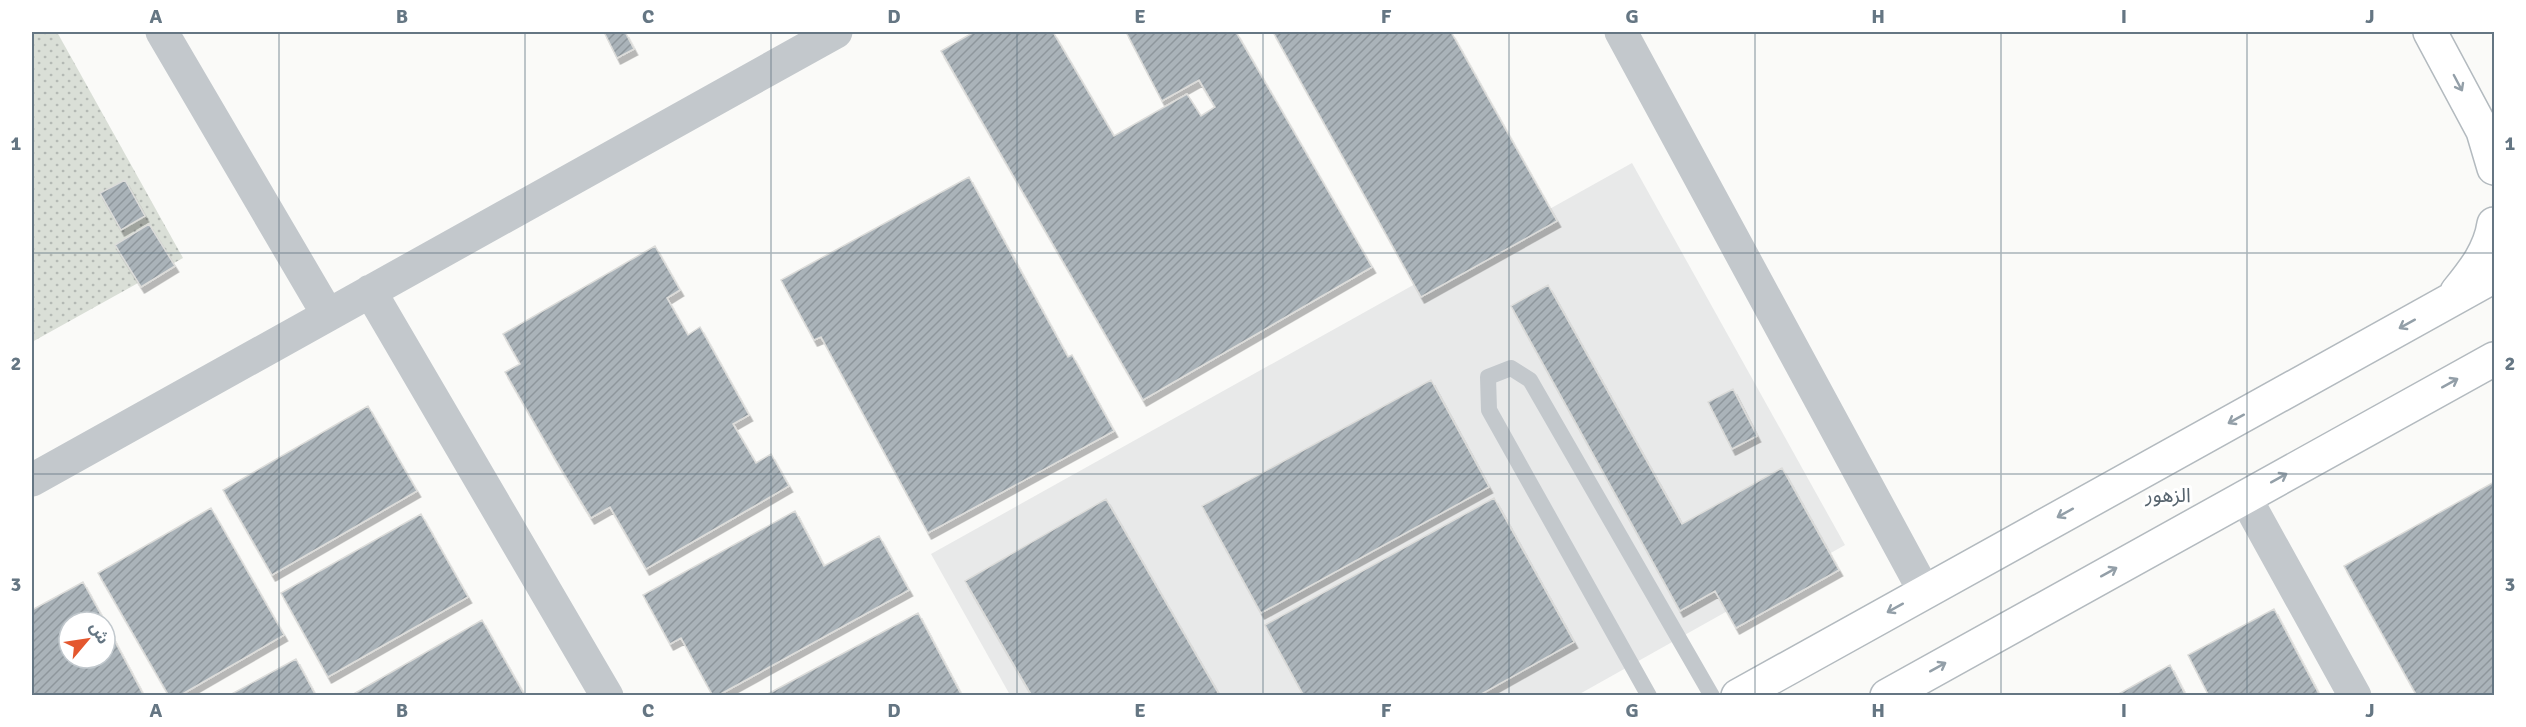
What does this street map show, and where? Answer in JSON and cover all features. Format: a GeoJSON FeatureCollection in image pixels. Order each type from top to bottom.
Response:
{"type":"FeatureCollection","features":[{"type":"Feature","properties":{"kind":"street"},"geometry":{"type":"LineString","coordinates":[[162,32],[328,315]]}},
{"type":"Feature","properties":{"kind":"street"},"geometry":{"type":"LineString","coordinates":[[1621,32],[1924,591]]}},
{"type":"Feature","properties":{"kind":"street"},"geometry":{"type":"LineString","coordinates":[[2430,32],[2489,137],[2494,168]]}},
{"type":"Feature","properties":{"kind":"street"},"geometry":{"type":"LineString","coordinates":[[32,480],[823,35]]}},
{"type":"Feature","properties":{"kind":"street"},"geometry":{"type":"LineString","coordinates":[[2452,299],[2479,265],[2493,234],[2494,224]]}},
{"type":"Feature","properties":{"kind":"street"},"geometry":{"type":"LineString","coordinates":[[1738,696],[2494,276]]}},
{"type":"Feature","properties":{"kind":"street"},"geometry":{"type":"LineString","coordinates":[[370,291],[607,696]]}},
{"type":"Feature","properties":{"kind":"street"},"geometry":{"type":"LineString","coordinates":[[1887,696],[2494,359]]}},
{"type":"Feature","properties":{"kind":"street"},"geometry":{"type":"LineString","coordinates":[[2245,497],[2355,696]]}},
{"type":"Feature","properties":{"kind":"lane"},"geometry":{"type":"LineString","coordinates":[[1649,696],[1489,410],[1488,377],[1510,368],[1530,380],[1712,696]]}},
{"type":"Feature","properties":{"kind":"shaded area"},"geometry":{"type":"Polygon","coordinates":[[[32,32],[57,32],[183,258],[32,342],[32,32]]]}},
{"type":"Feature","properties":{"kind":"shaded area"},"geometry":{"type":"Polygon","coordinates":[[[1632,163],[1845,545],[1576,696],[1010,695],[931,554],[1632,163]]]}},
{"type":"Feature","properties":{"kind":"building"},"geometry":{"type":"Polygon","coordinates":[[[604,32],[625,32],[634,49],[617,58],[604,32]]]}},
{"type":"Feature","properties":{"kind":"building"},"geometry":{"type":"Polygon","coordinates":[[[974,32],[1053,32],[1114,136],[1187,94],[1201,116],[1215,107],[1199,80],[1162,101],[1126,32],[1236,32],[1372,267],[1143,400],[941,51],[974,32]]]}},
{"type":"Feature","properties":{"kind":"building"},"geometry":{"type":"Polygon","coordinates":[[[1273,32],[1451,32],[1557,221],[1421,297],[1273,32]]]}},
{"type":"Feature","properties":{"kind":"building"},"geometry":{"type":"Polygon","coordinates":[[[969,177],[1068,357],[1072,355],[1114,431],[928,533],[821,337],[814,340],[781,280],[969,177]]]}},
{"type":"Feature","properties":{"kind":"building"},"geometry":{"type":"Polygon","coordinates":[[[125,180],[145,216],[121,230],[100,193],[125,180]]]}},
{"type":"Feature","properties":{"kind":"building"},"geometry":{"type":"Polygon","coordinates":[[[149,224],[175,266],[141,287],[115,245],[149,224]]]}},
{"type":"Feature","properties":{"kind":"building"},"geometry":{"type":"Polygon","coordinates":[[[655,246],[680,290],[667,298],[688,335],[700,327],[749,415],[733,424],[756,463],[771,454],[789,486],[646,569],[610,507],[591,518],[558,464],[505,372],[520,364],[503,334],[655,246]]]}},
{"type":"Feature","properties":{"kind":"building"},"geometry":{"type":"Polygon","coordinates":[[[1548,285],[1682,524],[1782,468],[1839,570],[1736,628],[1715,591],[1680,611],[1511,306],[1548,285]]]}},
{"type":"Feature","properties":{"kind":"building"},"geometry":{"type":"Polygon","coordinates":[[[1431,380],[1489,487],[1261,613],[1202,506],[1431,380]]]}},
{"type":"Feature","properties":{"kind":"building"},"geometry":{"type":"Polygon","coordinates":[[[1733,389],[1757,436],[1732,449],[1708,402],[1733,389]]]}},
{"type":"Feature","properties":{"kind":"building"},"geometry":{"type":"Polygon","coordinates":[[[368,406],[417,491],[272,575],[223,490],[368,406]]]}},
{"type":"Feature","properties":{"kind":"building"},"geometry":{"type":"Polygon","coordinates":[[[2494,482],[2494,696],[2417,696],[2344,566],[2494,482]]]}},
{"type":"Feature","properties":{"kind":"building"},"geometry":{"type":"Polygon","coordinates":[[[1494,498],[1574,642],[1478,696],[1304,696],[1265,625],[1494,498]]]}},
{"type":"Feature","properties":{"kind":"building"},"geometry":{"type":"Polygon","coordinates":[[[1106,499],[1220,696],[1032,696],[965,581],[1106,499]]]}},
{"type":"Feature","properties":{"kind":"building"},"geometry":{"type":"Polygon","coordinates":[[[211,508],[284,635],[179,696],[169,696],[98,573],[211,508]]]}},
{"type":"Feature","properties":{"kind":"building"},"geometry":{"type":"Polygon","coordinates":[[[795,511],[824,566],[879,536],[909,590],[717,696],[713,696],[681,638],[670,644],[643,595],[795,511]]]}},
{"type":"Feature","properties":{"kind":"building"},"geometry":{"type":"Polygon","coordinates":[[[421,514],[468,597],[328,677],[281,593],[421,514]]]}},
{"type":"Feature","properties":{"kind":"building"},"geometry":{"type":"Polygon","coordinates":[[[83,582],[98,610],[57,610],[57,670],[117,670],[117,645],[144,696],[32,696],[32,610],[83,582]]]}},
{"type":"Feature","properties":{"kind":"building"},"geometry":{"type":"Polygon","coordinates":[[[2274,609],[2320,696],[2209,696],[2188,655],[2274,609]]]}},
{"type":"Feature","properties":{"kind":"building"},"geometry":{"type":"Polygon","coordinates":[[[918,613],[962,696],[764,696],[918,613]]]}},
{"type":"Feature","properties":{"kind":"building"},"geometry":{"type":"Polygon","coordinates":[[[482,620],[525,696],[350,696],[482,620]]]}},
{"type":"Feature","properties":{"kind":"building"},"geometry":{"type":"Polygon","coordinates":[[[296,659],[316,696],[228,696],[296,659]]]}},
{"type":"Feature","properties":{"kind":"building"},"geometry":{"type":"Polygon","coordinates":[[[2170,665],[2186,696],[2115,696],[2170,665]]]}},
{"type":"Feature","properties":{"kind":"district","name":"الزهور"},"geometry":{"type":"Point","coordinates":[2168,495]}}]}
